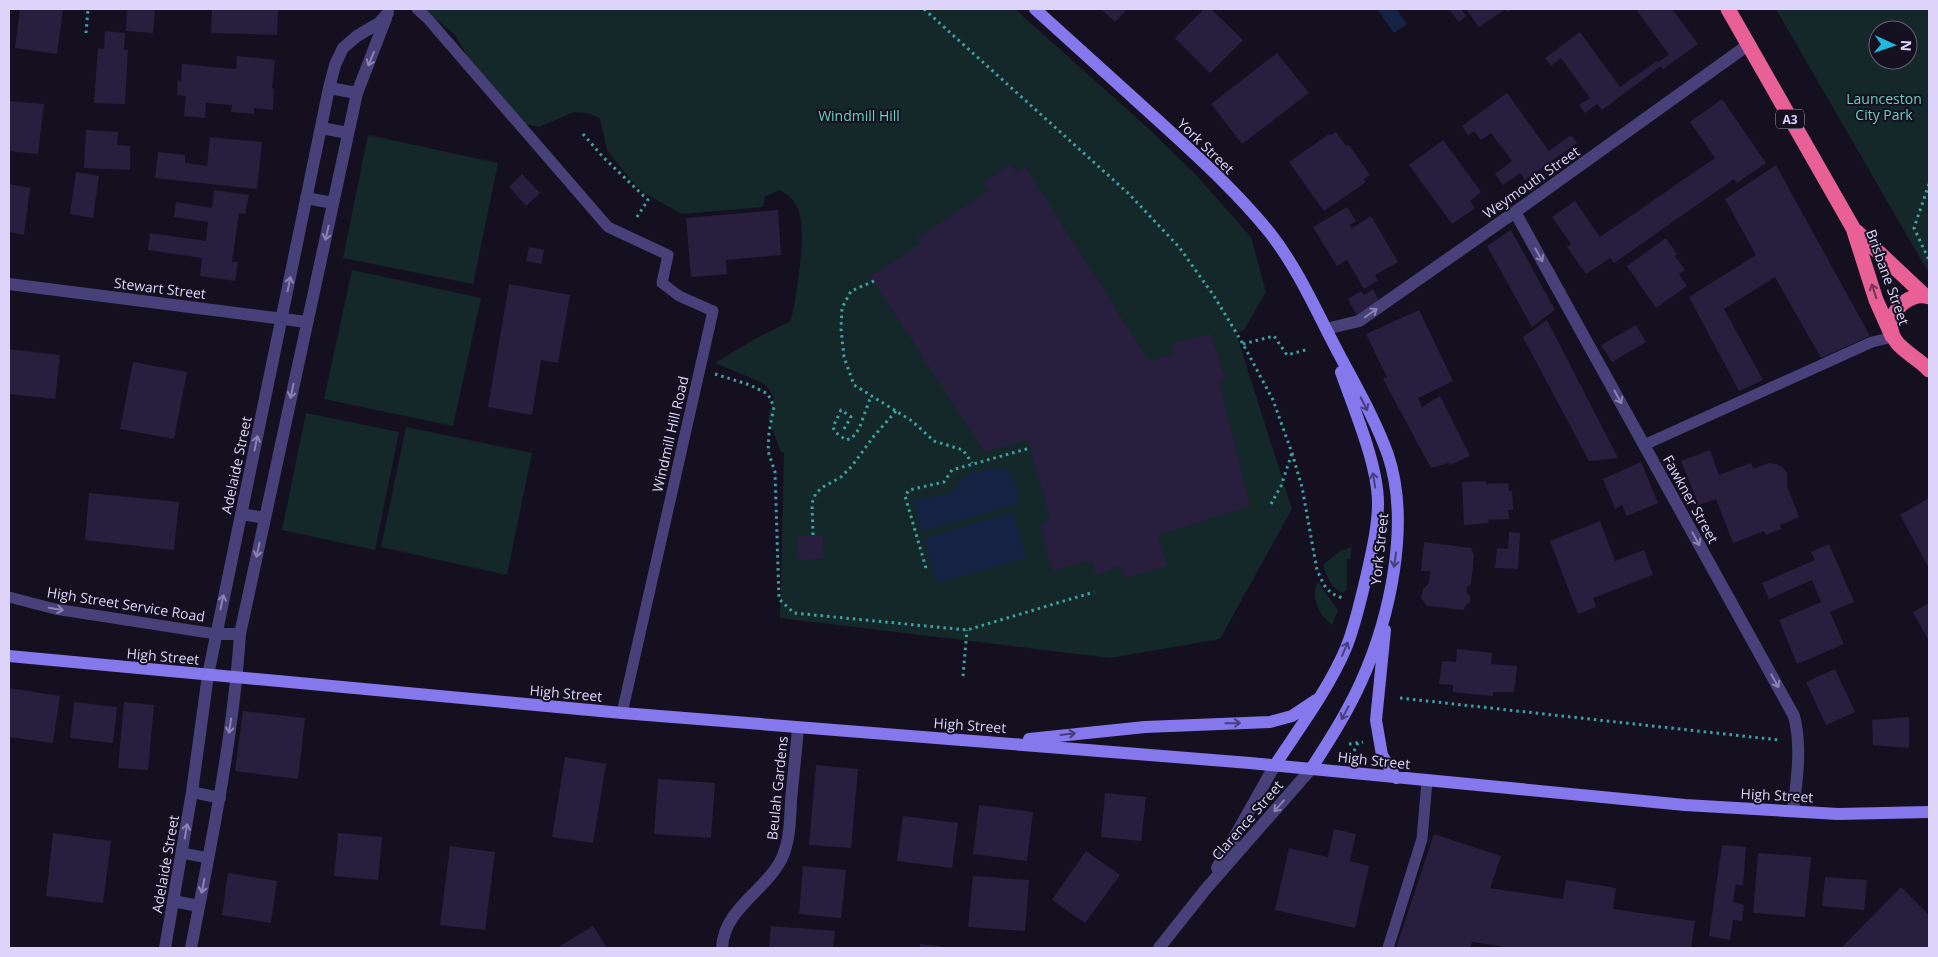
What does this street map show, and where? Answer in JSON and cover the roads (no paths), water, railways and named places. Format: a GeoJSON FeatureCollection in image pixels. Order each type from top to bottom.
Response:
{"type":"FeatureCollection","features":[{"type":"Feature","properties":{"kind":"highway","name":"Brisbane Street"},"geometry":{"type":"LineString","coordinates":[[1728,9],[1853,228],[1876,300],[1893,337]]}},
{"type":"Feature","properties":{"kind":"highway","name":"Brisbane Street"},"geometry":{"type":"LineString","coordinates":[[1853,228],[1926,296]]}},
{"type":"Feature","properties":{"kind":"highway","name":"A3"},"geometry":{"type":"LineString","coordinates":[[1926,296],[1909,299],[1895,312],[1891,324],[1893,337],[1900,347],[1929,370]]}},
{"type":"Feature","properties":{"kind":"main road","name":"York Street"},"geometry":{"type":"LineString","coordinates":[[1036,9],[1177,138],[1248,208],[1270,233],[1290,262],[1326,329],[1375,424],[1388,455],[1396,486],[1399,512],[1397,544],[1388,600],[1362,681],[1335,732],[1311,769]]}},
{"type":"Feature","properties":{"kind":"main road","name":"York Street"},"geometry":{"type":"LineString","coordinates":[[1275,765],[1321,696],[1346,648],[1354,627],[1370,562],[1378,503],[1374,474],[1363,437],[1326,329]]}},
{"type":"Feature","properties":{"kind":"main road"},"geometry":{"type":"LineString","coordinates":[[1388,600],[1376,720],[1382,755],[1396,778]]}},
{"type":"Feature","properties":{"kind":"main road","name":"High Street"},"geometry":{"type":"LineString","coordinates":[[9,656],[622,713],[1275,765],[1685,805],[1838,814],[1929,812]]}},
{"type":"Feature","properties":{"kind":"main road"},"geometry":{"type":"LineString","coordinates":[[1002,742],[1144,727],[1270,722],[1292,716],[1321,696]]}},
{"type":"Feature","properties":{"kind":"street","name":"Adelaide Street"},"geometry":{"type":"LineString","coordinates":[[165,948],[192,792],[208,675],[329,88],[335,65],[343,48],[349,41],[379,23],[389,11]]}},
{"type":"Feature","properties":{"kind":"street","name":"Adelaide Street"},"geometry":{"type":"LineString","coordinates":[[192,948],[220,798],[237,678],[240,634],[357,93],[389,11]]}},
{"type":"Feature","properties":{"kind":"street","name":"Weymouth Street"},"geometry":{"type":"LineString","coordinates":[[1326,329],[1359,321],[1516,212],[1748,45]]}},
{"type":"Feature","properties":{"kind":"street"},"geometry":{"type":"LineString","coordinates":[[329,88],[357,93]]}},
{"type":"Feature","properties":{"kind":"street"},"geometry":{"type":"LineString","coordinates":[[321,128],[348,133]]}},
{"type":"Feature","properties":{"kind":"street"},"geometry":{"type":"LineString","coordinates":[[306,198],[333,203]]}},
{"type":"Feature","properties":{"kind":"street","name":"Fawkner Street"},"geometry":{"type":"LineString","coordinates":[[1516,212],[1794,716],[1798,742],[1798,774],[1793,811]]}},
{"type":"Feature","properties":{"kind":"street","name":"Stewart Street"},"geometry":{"type":"LineString","coordinates":[[9,284],[307,322]]}},
{"type":"Feature","properties":{"kind":"street"},"geometry":{"type":"LineString","coordinates":[[241,514],[265,518]]}},
{"type":"Feature","properties":{"kind":"street","name":"High Street Service Road"},"geometry":{"type":"LineString","coordinates":[[216,634],[240,634]]}},
{"type":"Feature","properties":{"kind":"street","name":"Beulah Gardens"},"geometry":{"type":"LineString","coordinates":[[722,948],[731,919],[737,910],[768,880],[782,857],[786,846],[798,728]]}},
{"type":"Feature","properties":{"kind":"street","name":"Clarence Street"},"geometry":{"type":"LineString","coordinates":[[1205,890],[1275,765]]}},
{"type":"Feature","properties":{"kind":"street","name":"Clarence Street"},"geometry":{"type":"LineString","coordinates":[[1159,948],[1205,890],[1311,769]]}},
{"type":"Feature","properties":{"kind":"street"},"geometry":{"type":"LineString","coordinates":[[192,792],[220,798]]}},
{"type":"Feature","properties":{"kind":"street"},"geometry":{"type":"LineString","coordinates":[[173,901],[199,906]]}},
{"type":"Feature","properties":{"kind":"lane","name":"Windmill Hill Road"},"geometry":{"type":"LineString","coordinates":[[417,9],[435,26],[608,228],[668,254],[662,283],[679,296],[713,312],[622,713]]}},
{"type":"Feature","properties":{"kind":"lane"},"geometry":{"type":"LineString","coordinates":[[1644,445],[1872,342],[1893,337]]}},
{"type":"Feature","properties":{"kind":"lane","name":"High Street Service Road"},"geometry":{"type":"LineString","coordinates":[[9,598],[55,609],[216,634]]}},
{"type":"Feature","properties":{"kind":"lane"},"geometry":{"type":"LineString","coordinates":[[1388,948],[1422,839],[1427,781]]}},
{"type":"Feature","properties":{"kind":"lane"},"geometry":{"type":"LineString","coordinates":[[182,853],[208,858]]}},
{"type":"Feature","properties":{"kind":"water"},"geometry":{"type":"Polygon","coordinates":[[[1377,9],[1396,9],[1407,24],[1394,33],[1377,9]]]}},
{"type":"Feature","properties":{"kind":"water"},"geometry":{"type":"Polygon","coordinates":[[[1004,469],[1010,472],[1020,497],[1015,505],[922,531],[913,501],[943,496],[952,492],[965,476],[973,472],[1004,469]]]}},
{"type":"Feature","properties":{"kind":"water"},"geometry":{"type":"Polygon","coordinates":[[[1013,512],[1026,558],[937,583],[924,538],[1013,512]]]}},
{"type":"Feature","properties":{"kind":"park label","name":"Launceston City Park"},"geometry":{"type":"Point","coordinates":[1884,106]}},
{"type":"Feature","properties":{"kind":"park label","name":"Windmill Hill"},"geometry":{"type":"Point","coordinates":[859,115]}}]}
